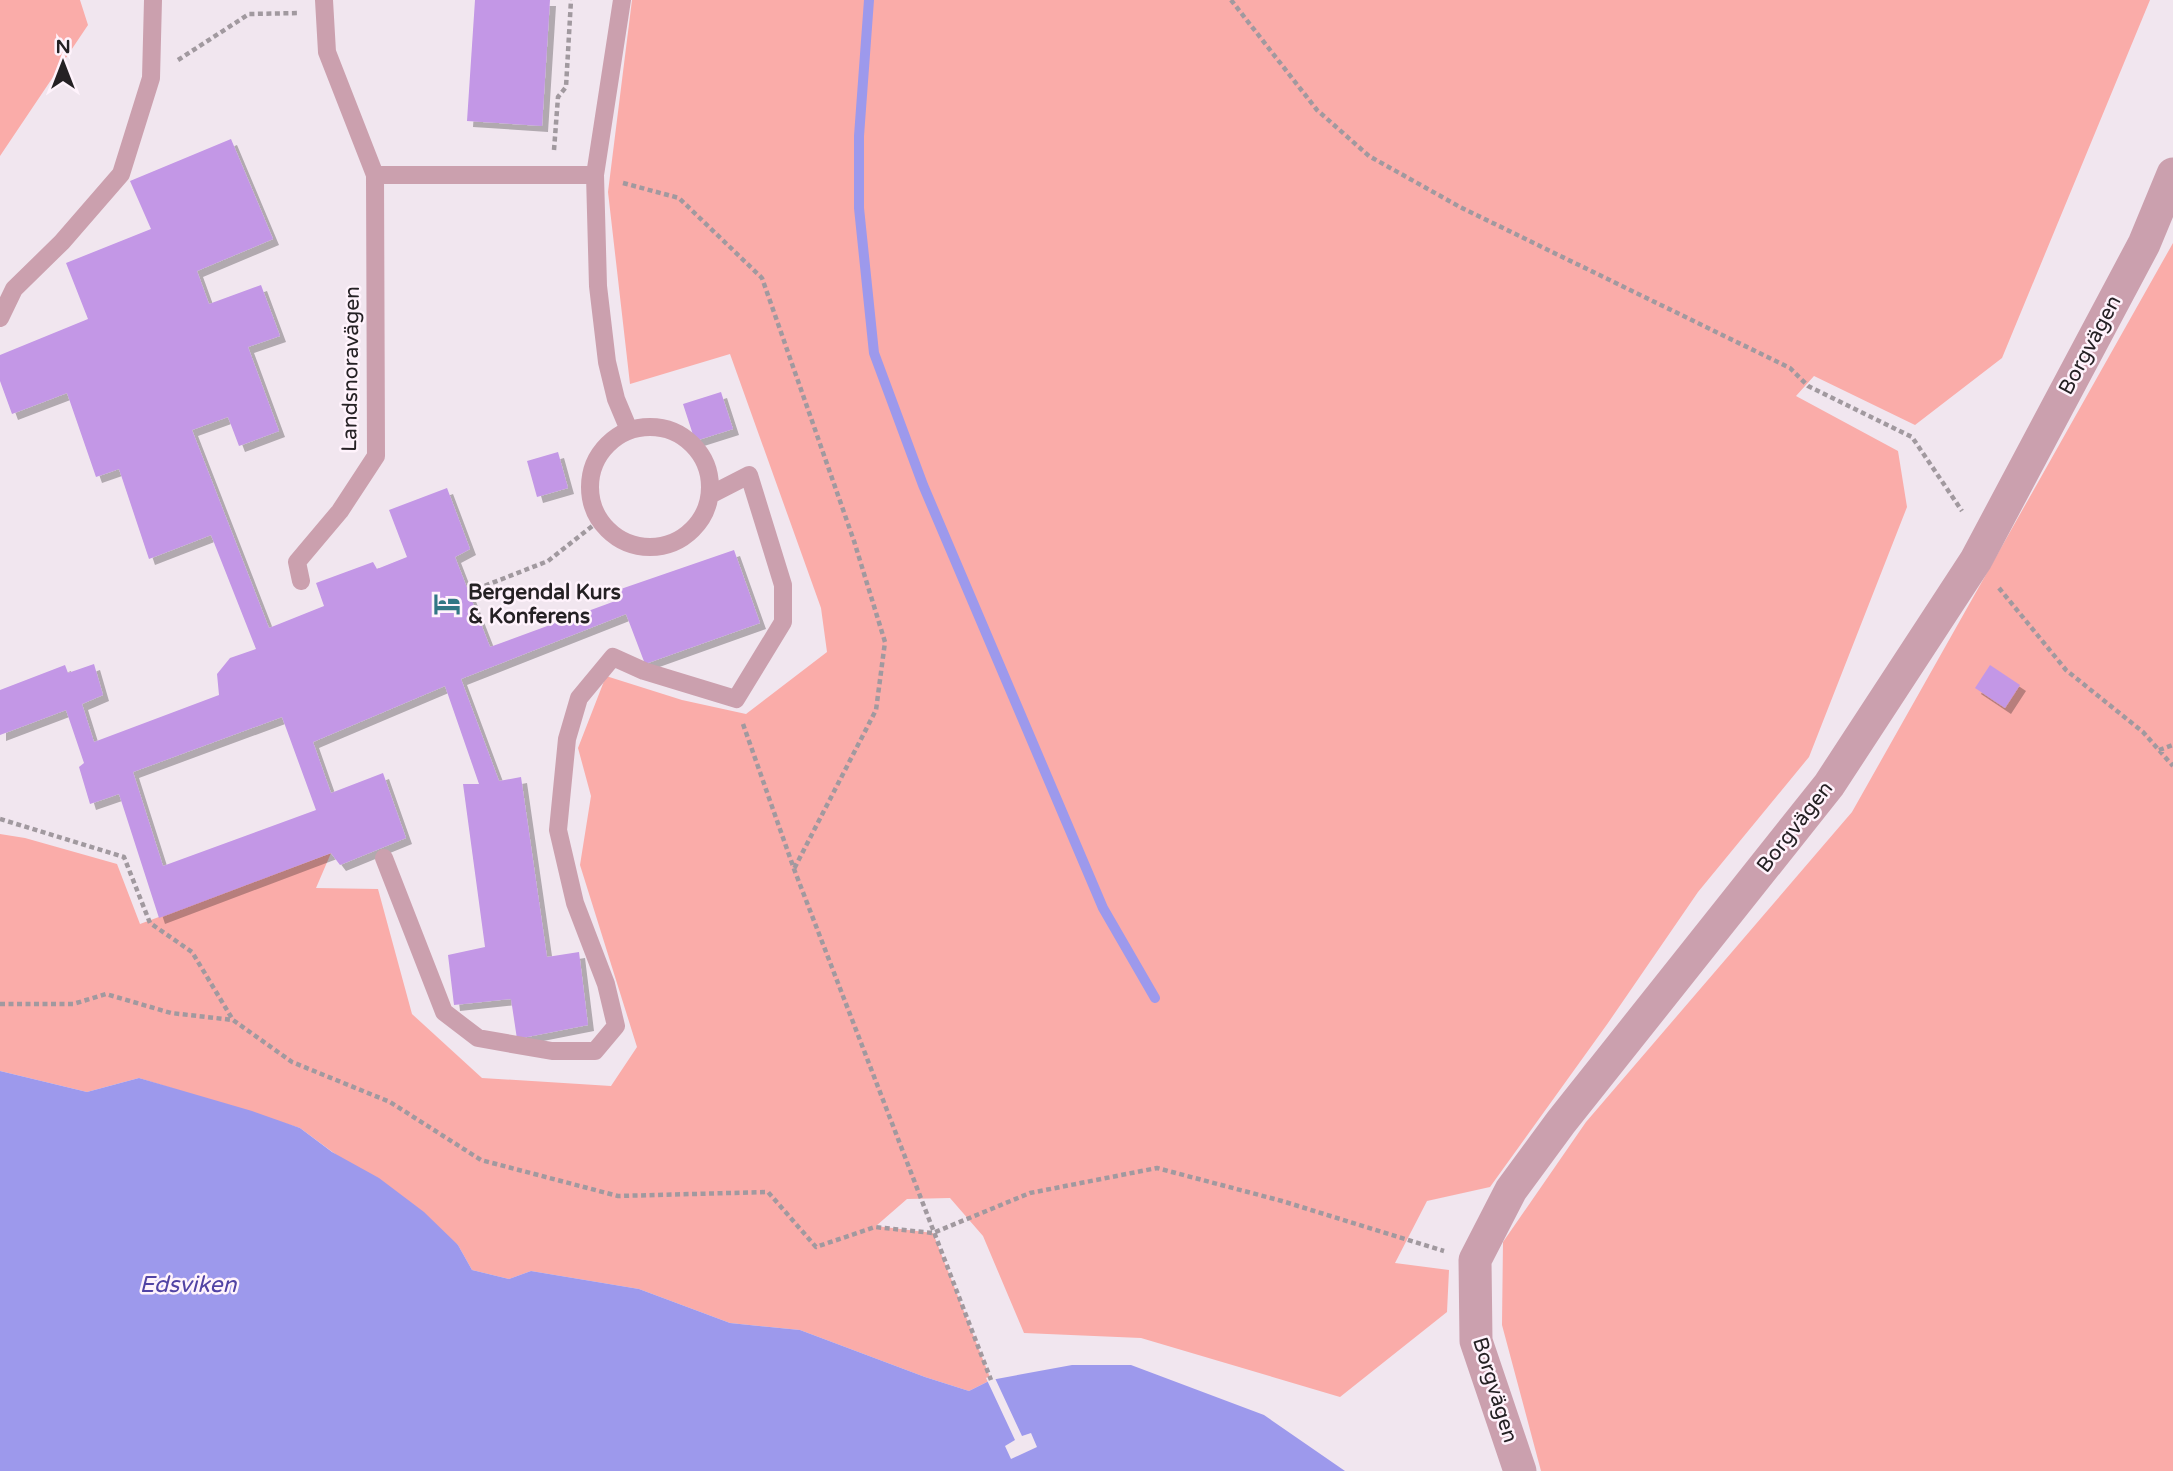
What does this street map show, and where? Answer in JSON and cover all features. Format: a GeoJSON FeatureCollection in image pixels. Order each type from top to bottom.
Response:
{"type":"FeatureCollection","features":[{"type":"Feature","properties":{"kind":"street","name":"Borgvägen"},"geometry":{"type":"LineString","coordinates":[[1520,1471],[1476,1341],[1475,1260],[1511,1190],[1561,1122],[1829,785],[1976,560],[2144,244],[2173,174]]}},
{"type":"Feature","properties":{"kind":"lane"},"geometry":{"type":"LineString","coordinates":[[0,318],[14,289],[62,242],[121,174],[151,78],[152,0]]}},
{"type":"Feature","properties":{"kind":"lane"},"geometry":{"type":"LineString","coordinates":[[622,0],[595,175],[598,286],[607,362],[616,399],[629,430]]}},
{"type":"Feature","properties":{"kind":"lane","name":"Landsnoravägen"},"geometry":{"type":"LineString","coordinates":[[301,581],[297,562],[340,511],[376,456],[375,175],[327,52],[325,6]]}},
{"type":"Feature","properties":{"kind":"lane"},"geometry":{"type":"LineString","coordinates":[[375,175],[595,175]]}},
{"type":"Feature","properties":{"kind":"lane"},"geometry":{"type":"LineString","coordinates":[[665,429],[684,438],[699,452],[709,471],[710,495],[704,516],[691,532],[673,543],[653,548],[633,545],[614,535],[600,520],[592,501],[590,487],[594,466],[605,448],[629,430],[665,429]]}},
{"type":"Feature","properties":{"kind":"lane"},"geometry":{"type":"LineString","coordinates":[[384,858],[444,1012],[478,1038],[552,1051],[595,1051],[616,1026],[606,984],[575,903],[558,830],[567,739],[579,698],[612,657],[644,671],[736,699],[783,622],[783,586],[749,475],[710,495]]}},
{"type":"Feature","properties":{"kind":"path"},"geometry":{"type":"LineString","coordinates":[[552,175],[558,97],[566,87],[571,0]]}},
{"type":"Feature","properties":{"kind":"path"},"geometry":{"type":"LineString","coordinates":[[1231,0],[1317,110],[1369,156],[1460,207],[1790,368],[1808,386],[1912,437],[1951,495]]}},
{"type":"Feature","properties":{"kind":"path"},"geometry":{"type":"LineString","coordinates":[[151,78],[249,14],[325,6]]}},
{"type":"Feature","properties":{"kind":"path"},"geometry":{"type":"LineString","coordinates":[[595,175],[679,198],[762,278],[854,541],[885,642],[876,710],[794,869]]}},
{"type":"Feature","properties":{"kind":"path"},"geometry":{"type":"LineString","coordinates":[[469,592],[548,561],[600,520]]}},
{"type":"Feature","properties":{"kind":"path"},"geometry":{"type":"LineString","coordinates":[[1976,560],[2066,670],[2143,732],[2173,766]]}},
{"type":"Feature","properties":{"kind":"path"},"geometry":{"type":"LineString","coordinates":[[746,732],[794,869],[991,1380]]}},
{"type":"Feature","properties":{"kind":"path"},"geometry":{"type":"LineString","coordinates":[[2159,750],[2173,745]]}},
{"type":"Feature","properties":{"kind":"path"},"geometry":{"type":"LineString","coordinates":[[0,819],[124,857],[150,923],[192,952],[233,1020],[292,1062],[390,1102],[481,1160],[618,1196],[768,1192],[816,1247],[875,1227],[933,1233],[1030,1193],[1157,1168],[1282,1201],[1475,1260]]}},
{"type":"Feature","properties":{"kind":"path"},"geometry":{"type":"LineString","coordinates":[[0,1004],[73,1004],[106,994],[171,1013],[233,1020]]}},
{"type":"Feature","properties":{"kind":"shaded area"},"geometry":{"type":"Polygon","coordinates":[[[0,0],[80,0],[88,25],[0,156],[0,0]]]}},
{"type":"Feature","properties":{"kind":"shaded area"},"geometry":{"type":"Polygon","coordinates":[[[632,0],[2150,0],[2002,358],[1915,425],[1814,376],[1796,396],[1898,451],[1907,507],[1809,757],[1698,892],[1490,1187],[1427,1201],[1395,1263],[1449,1270],[1447,1312],[1340,1397],[1141,1338],[1024,1333],[983,1236],[950,1198],[907,1199],[876,1226],[933,1233],[991,1380],[969,1391],[800,1330],[730,1323],[639,1289],[531,1271],[509,1279],[472,1270],[458,1245],[300,1128],[139,1078],[87,1092],[0,1071],[0,834],[25,838],[117,864],[140,924],[331,853],[316,888],[378,889],[412,1014],[482,1078],[611,1086],[637,1047],[580,865],[591,796],[578,748],[606,676],[682,700],[746,714],[827,652],[821,608],[730,354],[630,384],[608,192],[632,0]]]}},
{"type":"Feature","properties":{"kind":"shaded area"},"geometry":{"type":"Polygon","coordinates":[[[2173,243],[2173,1471],[1541,1471],[1502,1325],[1503,1242],[1586,1122],[1852,812],[2173,243]]]}},
{"type":"Feature","properties":{"kind":"water","name":"Edsviken"},"geometry":{"type":"Polygon","coordinates":[[[0,1071],[87,1092],[139,1078],[300,1128],[332,1152],[379,1178],[424,1212],[458,1245],[472,1270],[509,1279],[531,1271],[639,1289],[730,1323],[800,1330],[969,1391],[991,1380],[1072,1365],[1131,1365],[1264,1415],[1345,1471],[0,1471],[0,1071]]]}},
{"type":"Feature","properties":{"kind":"pier"},"geometry":{"type":"Polygon","coordinates":[[[994,1376],[1022,1436],[1031,1433],[1037,1447],[1011,1459],[1005,1446],[1015,1440],[986,1378],[994,1376]]]}},
{"type":"Feature","properties":{"kind":"building"},"geometry":{"type":"Polygon","coordinates":[[[475,0],[550,0],[542,126],[467,121],[475,0]]]}},
{"type":"Feature","properties":{"kind":"building"},"geometry":{"type":"Polygon","coordinates":[[[231,139],[273,239],[197,271],[209,304],[261,285],[280,336],[248,347],[279,431],[239,446],[228,417],[192,430],[269,628],[324,606],[316,583],[373,562],[377,569],[407,557],[389,510],[447,488],[470,549],[455,557],[490,647],[618,600],[615,591],[734,550],[760,623],[645,664],[626,614],[461,679],[499,781],[521,777],[547,957],[579,952],[588,1025],[517,1039],[511,999],[454,1005],[448,955],[485,947],[463,784],[479,784],[445,686],[313,742],[331,793],[383,773],[406,838],[340,865],[331,853],[159,918],[119,794],[90,804],[79,767],[84,763],[66,710],[0,735],[0,690],[65,665],[68,673],[94,664],[103,695],[82,704],[94,742],[219,695],[217,674],[230,658],[256,649],[211,535],[149,559],[119,469],[96,477],[67,393],[12,414],[0,381],[0,355],[88,319],[66,263],[151,229],[130,181],[231,139]],[[282,717],[133,772],[163,866],[316,810],[282,717]]]}},
{"type":"Feature","properties":{"kind":"building"},"geometry":{"type":"Polygon","coordinates":[[[721,392],[733,429],[695,441],[683,404],[721,392]]]}},
{"type":"Feature","properties":{"kind":"building"},"geometry":{"type":"Polygon","coordinates":[[[558,452],[568,488],[537,497],[527,461],[558,452]]]}},
{"type":"Feature","properties":{"kind":"building"},"geometry":{"type":"Polygon","coordinates":[[[1990,665],[2020,685],[2005,708],[1975,688],[1990,665]]]}},
{"type":"Feature","properties":{"kind":"waterway"},"geometry":{"type":"LineString","coordinates":[[869,0],[859,136],[859,208],[874,353],[923,485],[1103,908],[1155,998]]}},
{"type":"Feature","properties":{"kind":"place","name":"Bergendal Kurs & Konferens"},"geometry":{"type":"Point","coordinates":[447,604]}}]}
